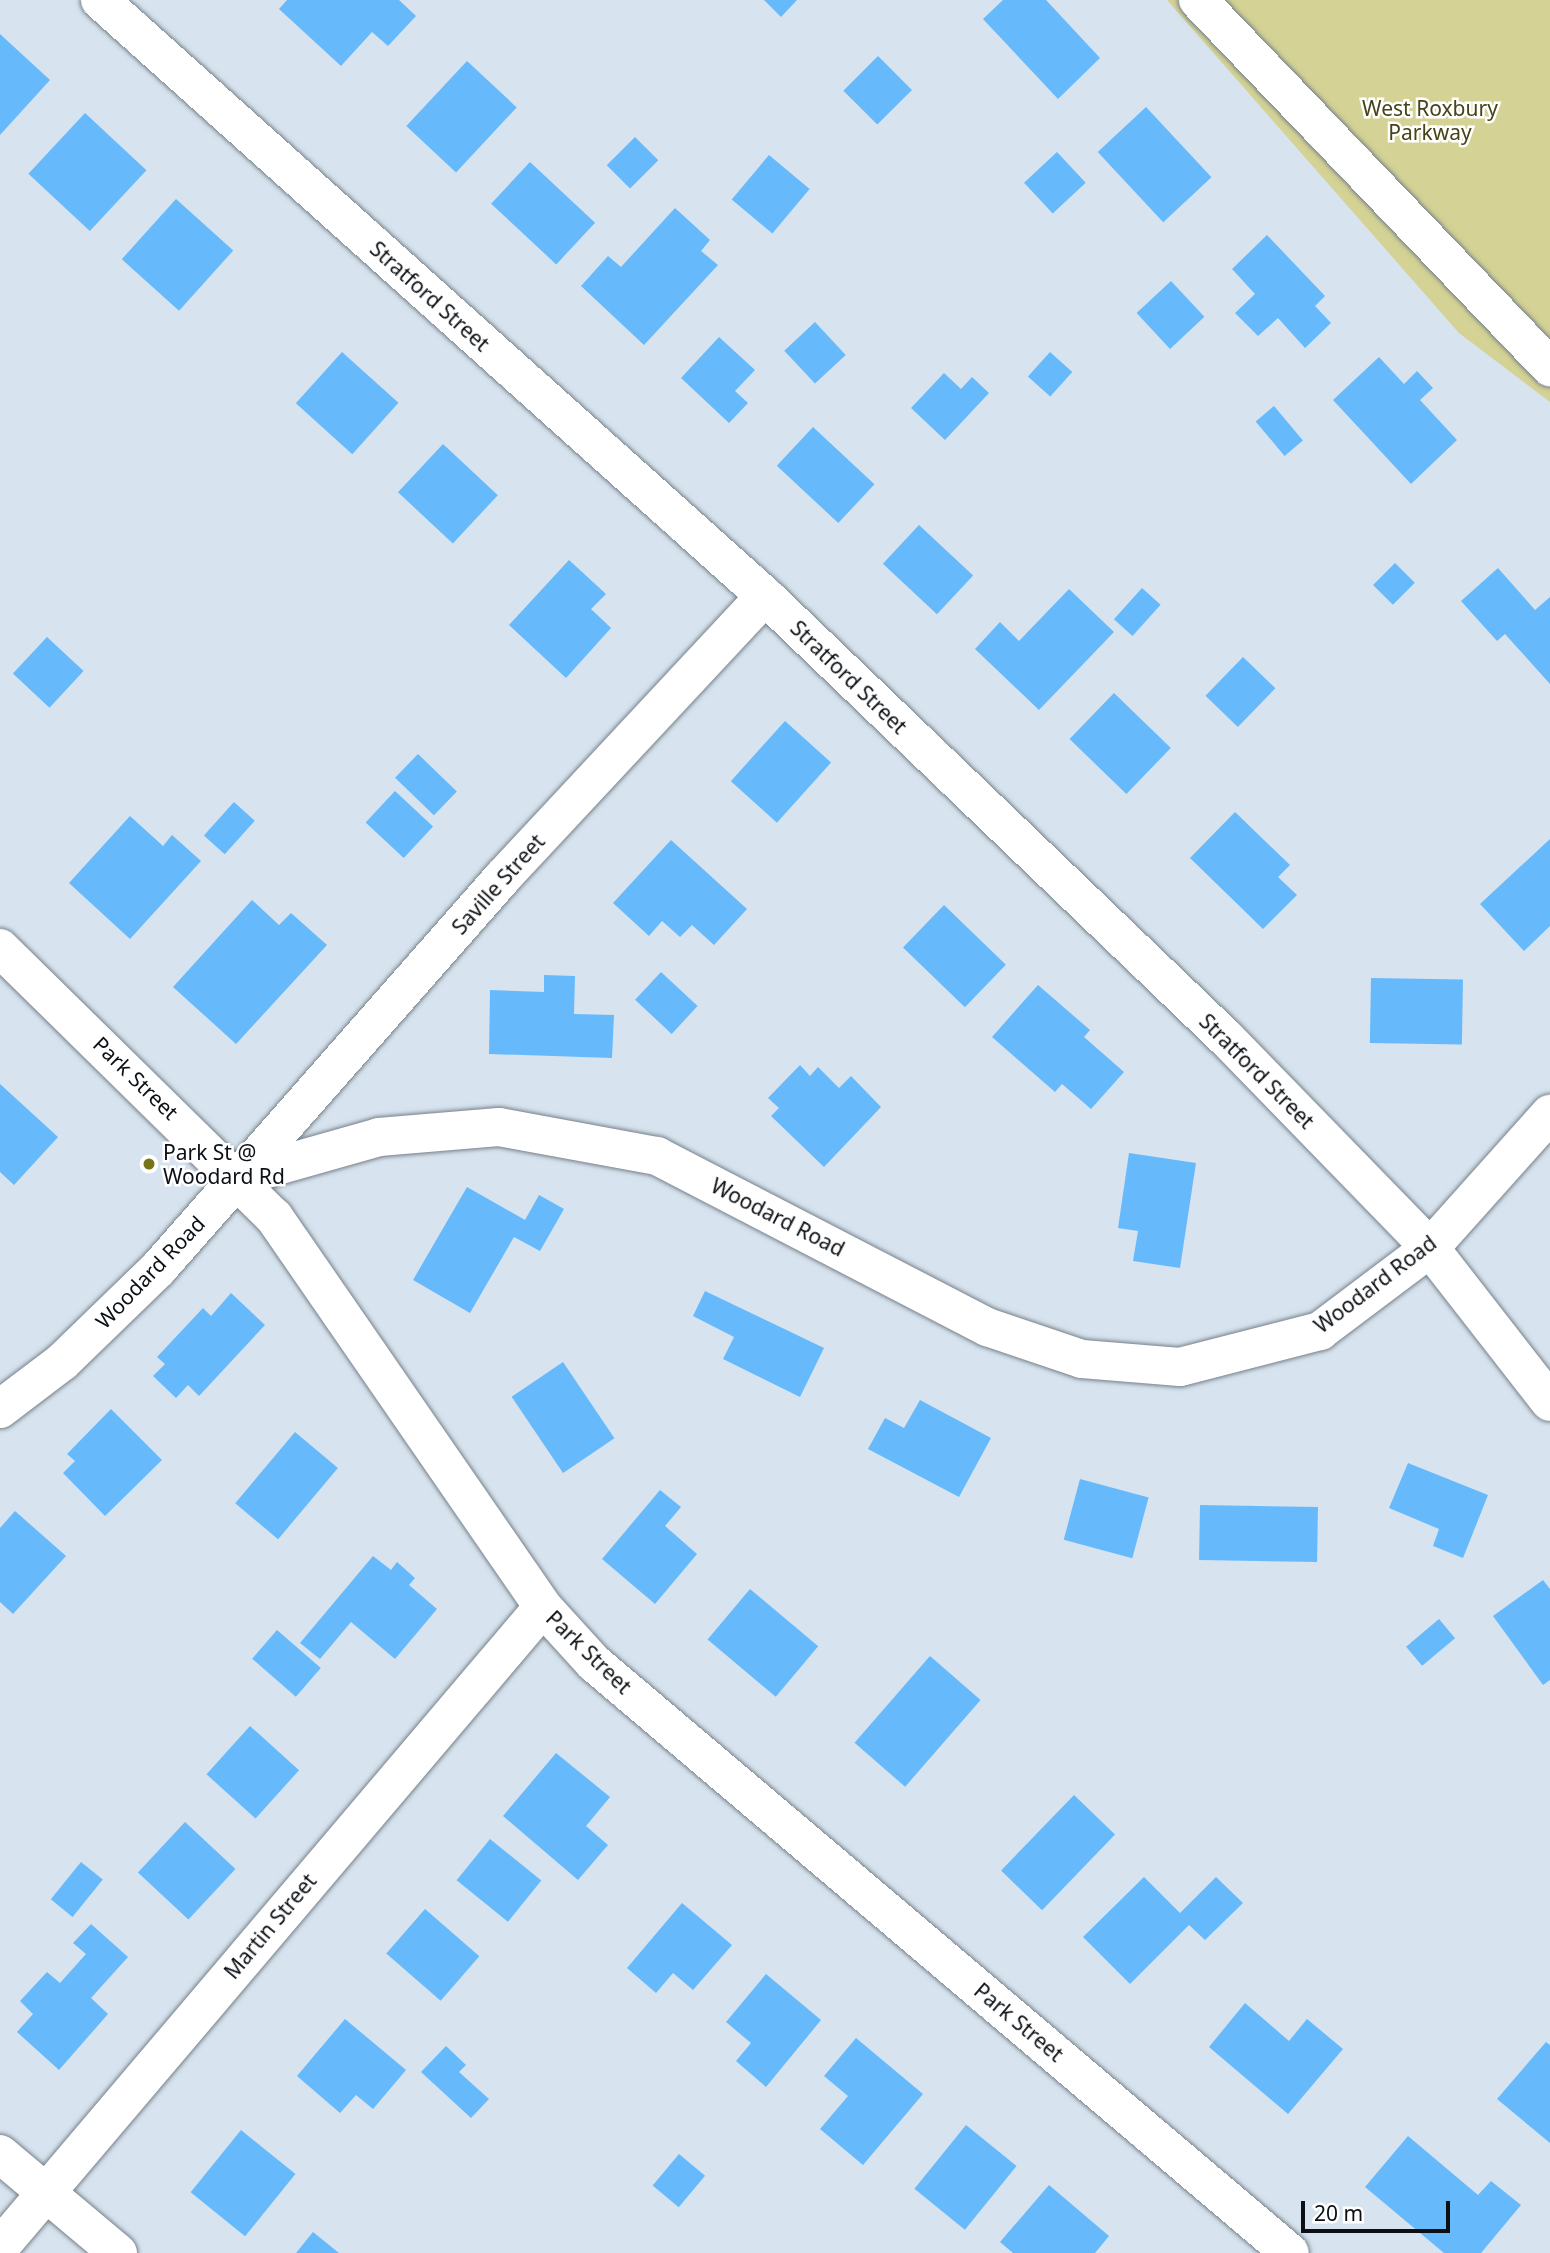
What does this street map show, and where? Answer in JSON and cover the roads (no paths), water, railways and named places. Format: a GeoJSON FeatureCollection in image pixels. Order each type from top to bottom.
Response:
{"type":"FeatureCollection","features":[{"type":"Feature","properties":{"kind":"street","name":"Stratford Street"},"geometry":{"type":"LineString","coordinates":[[100,0],[765,596],[1227,1039],[1430,1248],[1550,1402]]}},
{"type":"Feature","properties":{"kind":"street"},"geometry":{"type":"LineString","coordinates":[[1198,0],[1550,367]]}},
{"type":"Feature","properties":{"kind":"street","name":"Saville Street"},"geometry":{"type":"LineString","coordinates":[[238,1177],[503,877],[765,596]]}},
{"type":"Feature","properties":{"kind":"street","name":"Park Street"},"geometry":{"type":"LineString","coordinates":[[0,948],[238,1177],[315,1269],[543,1608],[594,1662],[1290,2253]]}},
{"type":"Feature","properties":{"kind":"street","name":"Woodard Road"},"geometry":{"type":"LineString","coordinates":[[0,1409],[62,1362],[148,1278],[238,1177],[379,1137],[499,1127],[657,1156],[987,1327],[1082,1359],[1180,1367],[1320,1331],[1430,1248],[1550,1114]]}},
{"type":"Feature","properties":{"kind":"street","name":"Martin Street"},"geometry":{"type":"LineString","coordinates":[[0,2247],[543,1608]]}},
{"type":"Feature","properties":{"kind":"street"},"geometry":{"type":"LineString","coordinates":[[0,2154],[118,2253]]}},
{"type":"Feature","properties":{"kind":"place","name":"Park St @ Woodard Rd"},"geometry":{"type":"Point","coordinates":[149,1164]}},
{"type":"Feature","properties":{"kind":"park label","name":"West Roxbury Parkway"},"geometry":{"type":"Point","coordinates":[1430,120]}}]}
